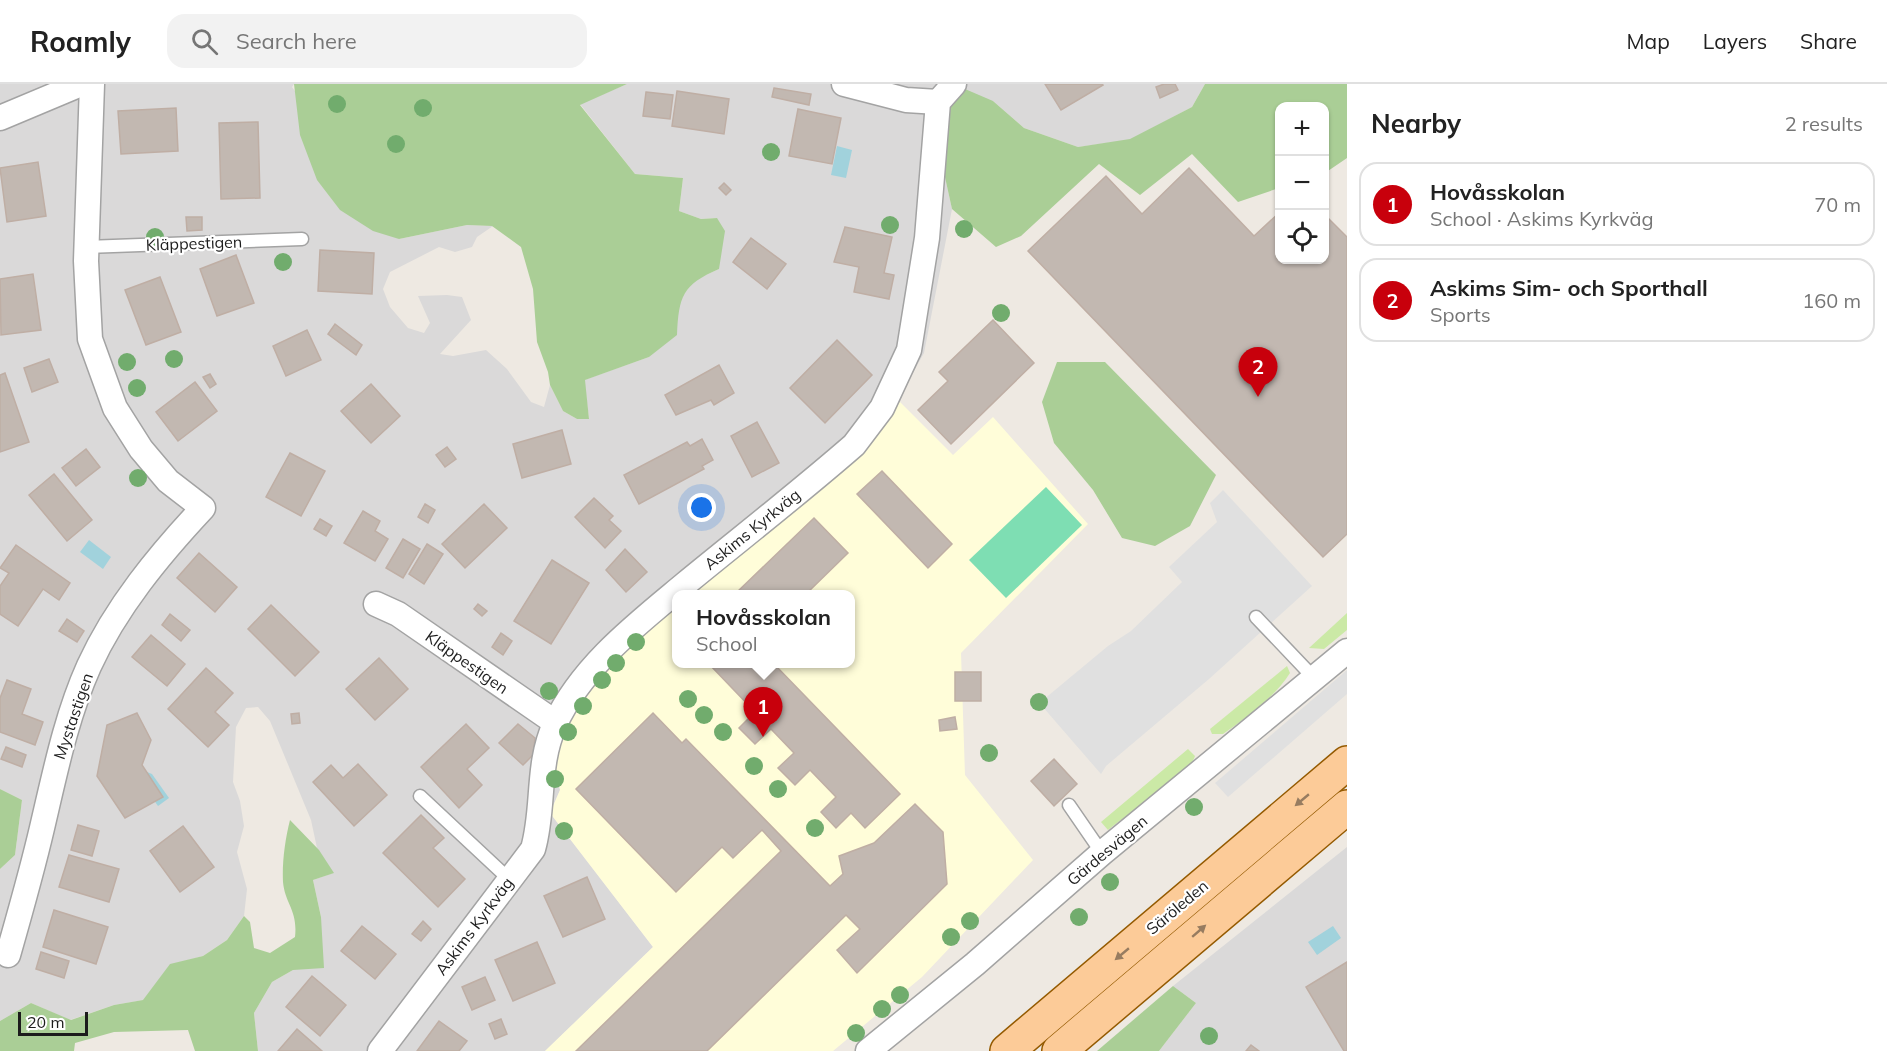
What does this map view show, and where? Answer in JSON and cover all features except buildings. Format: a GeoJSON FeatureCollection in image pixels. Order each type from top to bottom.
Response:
{"type":"FeatureCollection","features":[{"type":"Feature","properties":{"kind":"main road","name":"Säröleden"},"geometry":{"type":"LineString","coordinates":[[1007,1051],[1347,763]]}},
{"type":"Feature","properties":{"kind":"main road","name":"Säröleden"},"geometry":{"type":"LineString","coordinates":[[1059,1051],[1347,807]]}},
{"type":"Feature","properties":{"kind":"street"},"geometry":{"type":"LineString","coordinates":[[0,118],[81,84]]}},
{"type":"Feature","properties":{"kind":"street"},"geometry":{"type":"LineString","coordinates":[[86,247],[92,84]]}},
{"type":"Feature","properties":{"kind":"street"},"geometry":{"type":"LineString","coordinates":[[844,84],[902,92],[938,102],[954,84]]}},
{"type":"Feature","properties":{"kind":"street","name":"Askims Kyrkväg"},"geometry":{"type":"LineString","coordinates":[[679,590],[854,445],[882,408],[909,350],[920,290],[938,102]]}},
{"type":"Feature","properties":{"kind":"street","name":"Mystastigen"},"geometry":{"type":"LineString","coordinates":[[8,955],[28,887],[56,764],[89,667],[120,612],[160,553],[203,508],[168,481],[141,449],[115,408],[90,339],[86,301],[86,247]]}},
{"type":"Feature","properties":{"kind":"street","name":"Askims Kyrkväg"},"geometry":{"type":"LineString","coordinates":[[380,1051],[533,849],[537,836],[542,766],[555,723],[572,696],[619,640],[672,596]]}},
{"type":"Feature","properties":{"kind":"street","name":"Kläppestigen"},"geometry":{"type":"LineString","coordinates":[[376,604],[398,614],[555,723]]}},
{"type":"Feature","properties":{"kind":"street","name":"Gärdesvägen"},"geometry":{"type":"LineString","coordinates":[[868,1051],[975,964],[1102,853],[1347,651]]}},
{"type":"Feature","properties":{"kind":"lane","name":"Kläppestigen"},"geometry":{"type":"LineString","coordinates":[[86,247],[302,239]]}},
{"type":"Feature","properties":{"kind":"lane"},"geometry":{"type":"LineString","coordinates":[[1256,617],[1315,679]]}},
{"type":"Feature","properties":{"kind":"lane"},"geometry":{"type":"LineString","coordinates":[[420,796],[510,879]]}},
{"type":"Feature","properties":{"kind":"lane"},"geometry":{"type":"LineString","coordinates":[[1069,805],[1102,853]]}},
{"type":"Feature","properties":{"kind":"shaded area"},"geometry":{"type":"Polygon","coordinates":[[[0,84],[294,84],[292,87],[399,239],[467,225],[493,226],[477,237],[472,247],[455,252],[439,247],[390,272],[383,289],[390,307],[408,328],[424,333],[430,323],[418,296],[462,297],[471,320],[440,354],[453,356],[486,350],[507,369],[531,402],[544,407],[550,385],[563,411],[577,419],[589,418],[584,380],[649,357],[678,309],[680,299],[695,280],[719,269],[717,218],[701,219],[679,211],[683,178],[635,174],[580,104],[627,84],[1205,84],[1192,107],[1130,140],[1078,147],[1024,128],[993,101],[941,159],[952,209],[924,353],[873,443],[681,590],[672,590],[672,599],[554,759],[560,790],[550,813],[653,947],[545,1051],[258,1051],[254,1013],[272,982],[293,970],[321,917],[313,880],[333,873],[317,848],[311,820],[270,721],[258,707],[246,708],[236,727],[233,782],[240,801],[244,826],[237,852],[247,889],[244,916],[227,940],[203,956],[170,965],[144,1000],[114,1005],[70,1020],[31,1003],[0,1021],[0,869],[15,855],[22,800],[0,789],[0,84]]]}},
{"type":"Feature","properties":{"kind":"shaded area"},"geometry":{"type":"Polygon","coordinates":[[[900,402],[953,455],[993,417],[1088,524],[961,653],[965,775],[1033,860],[922,977],[833,1051],[545,1051],[653,947],[550,813],[560,790],[554,759],[570,714],[611,662],[672,609],[672,668],[855,668],[855,590],[693,590],[826,485],[900,402]]]}},
{"type":"Feature","properties":{"kind":"shaded area"},"geometry":{"type":"Polygon","coordinates":[[[1223,490],[1312,586],[1209,679],[1106,766],[1101,774],[1042,706],[1043,700],[1108,646],[1131,631],[1182,582],[1169,567],[1217,522],[1210,503],[1223,490]]]}},
{"type":"Feature","properties":{"kind":"shaded area"},"geometry":{"type":"Polygon","coordinates":[[[1347,670],[1347,694],[1228,797],[1215,783],[1347,670]]]}},
{"type":"Feature","properties":{"kind":"shaded area"},"geometry":{"type":"Polygon","coordinates":[[[1347,847],[1347,1051],[1159,1051],[1196,1003],[1173,986],[1347,847]]]}},
{"type":"Feature","properties":{"kind":"green space"},"geometry":{"type":"Polygon","coordinates":[[[294,84],[627,84],[580,105],[635,174],[683,178],[679,211],[701,219],[717,218],[725,231],[719,269],[697,281],[685,293],[679,310],[677,335],[649,357],[585,380],[589,419],[577,419],[563,411],[550,385],[548,372],[537,342],[533,289],[521,247],[492,226],[467,225],[399,239],[373,231],[340,210],[317,180],[300,135],[294,84]]]}},
{"type":"Feature","properties":{"kind":"green space"},"geometry":{"type":"Polygon","coordinates":[[[1205,84],[1347,84],[1347,158],[1329,170],[1329,102],[1275,102],[1275,189],[1238,202],[1192,154],[1140,195],[1099,164],[1021,236],[996,247],[952,209],[941,159],[946,106],[958,86],[993,101],[1024,128],[1078,147],[1130,139],[1192,107],[1205,84]]]}},
{"type":"Feature","properties":{"kind":"green space"},"geometry":{"type":"Polygon","coordinates":[[[1057,362],[1105,362],[1216,475],[1190,526],[1155,546],[1122,538],[1093,490],[1054,443],[1042,402],[1057,362]]]}},
{"type":"Feature","properties":{"kind":"green space"},"geometry":{"type":"Polygon","coordinates":[[[1046,487],[1082,525],[1006,598],[969,560],[1046,487]]]}},
{"type":"Feature","properties":{"kind":"green space"},"geometry":{"type":"Polygon","coordinates":[[[1347,613],[1347,630],[1324,649],[1309,648],[1347,613]]]}},
{"type":"Feature","properties":{"kind":"green space"},"geometry":{"type":"Polygon","coordinates":[[[1287,666],[1290,673],[1268,699],[1223,734],[1212,734],[1210,729],[1287,666]]]}},
{"type":"Feature","properties":{"kind":"green space"},"geometry":{"type":"Polygon","coordinates":[[[1188,749],[1195,756],[1190,765],[1170,785],[1108,830],[1101,822],[1188,749]]]}},
{"type":"Feature","properties":{"kind":"green space"},"geometry":{"type":"Polygon","coordinates":[[[0,789],[22,800],[15,855],[0,869],[0,789]]]}},
{"type":"Feature","properties":{"kind":"green space"},"geometry":{"type":"Polygon","coordinates":[[[290,820],[319,850],[334,873],[313,880],[321,917],[324,968],[293,970],[272,982],[254,1013],[258,1051],[195,1051],[188,1030],[114,1032],[75,1043],[74,1051],[0,1051],[0,1021],[31,1003],[71,1020],[114,1005],[143,1000],[170,964],[203,956],[227,940],[244,916],[250,922],[254,948],[270,953],[295,937],[295,920],[283,882],[284,851],[290,820]]]}},
{"type":"Feature","properties":{"kind":"green space"},"geometry":{"type":"Polygon","coordinates":[[[1173,986],[1196,1003],[1159,1051],[1097,1051],[1173,986]]]}},
{"type":"Feature","properties":{"kind":"water"},"geometry":{"type":"Polygon","coordinates":[[[837,146],[852,150],[846,178],[831,175],[837,146]]]}},
{"type":"Feature","properties":{"kind":"water"},"geometry":{"type":"Polygon","coordinates":[[[89,540],[111,557],[103,569],[80,552],[89,540]]]}},
{"type":"Feature","properties":{"kind":"water"},"geometry":{"type":"Polygon","coordinates":[[[144,773],[152,774],[169,798],[158,806],[141,782],[144,773]]]}},
{"type":"Feature","properties":{"kind":"water"},"geometry":{"type":"Polygon","coordinates":[[[1333,926],[1341,938],[1317,955],[1308,942],[1333,926]]]}},
{"type":"Feature","properties":{"kind":"place","name":"Askims Sim- och Sporthall"},"geometry":{"type":"Point","coordinates":[1258,397]}},
{"type":"Feature","properties":{"kind":"place","name":"Hovåsskolan"},"geometry":{"type":"Point","coordinates":[763,737]}}]}
